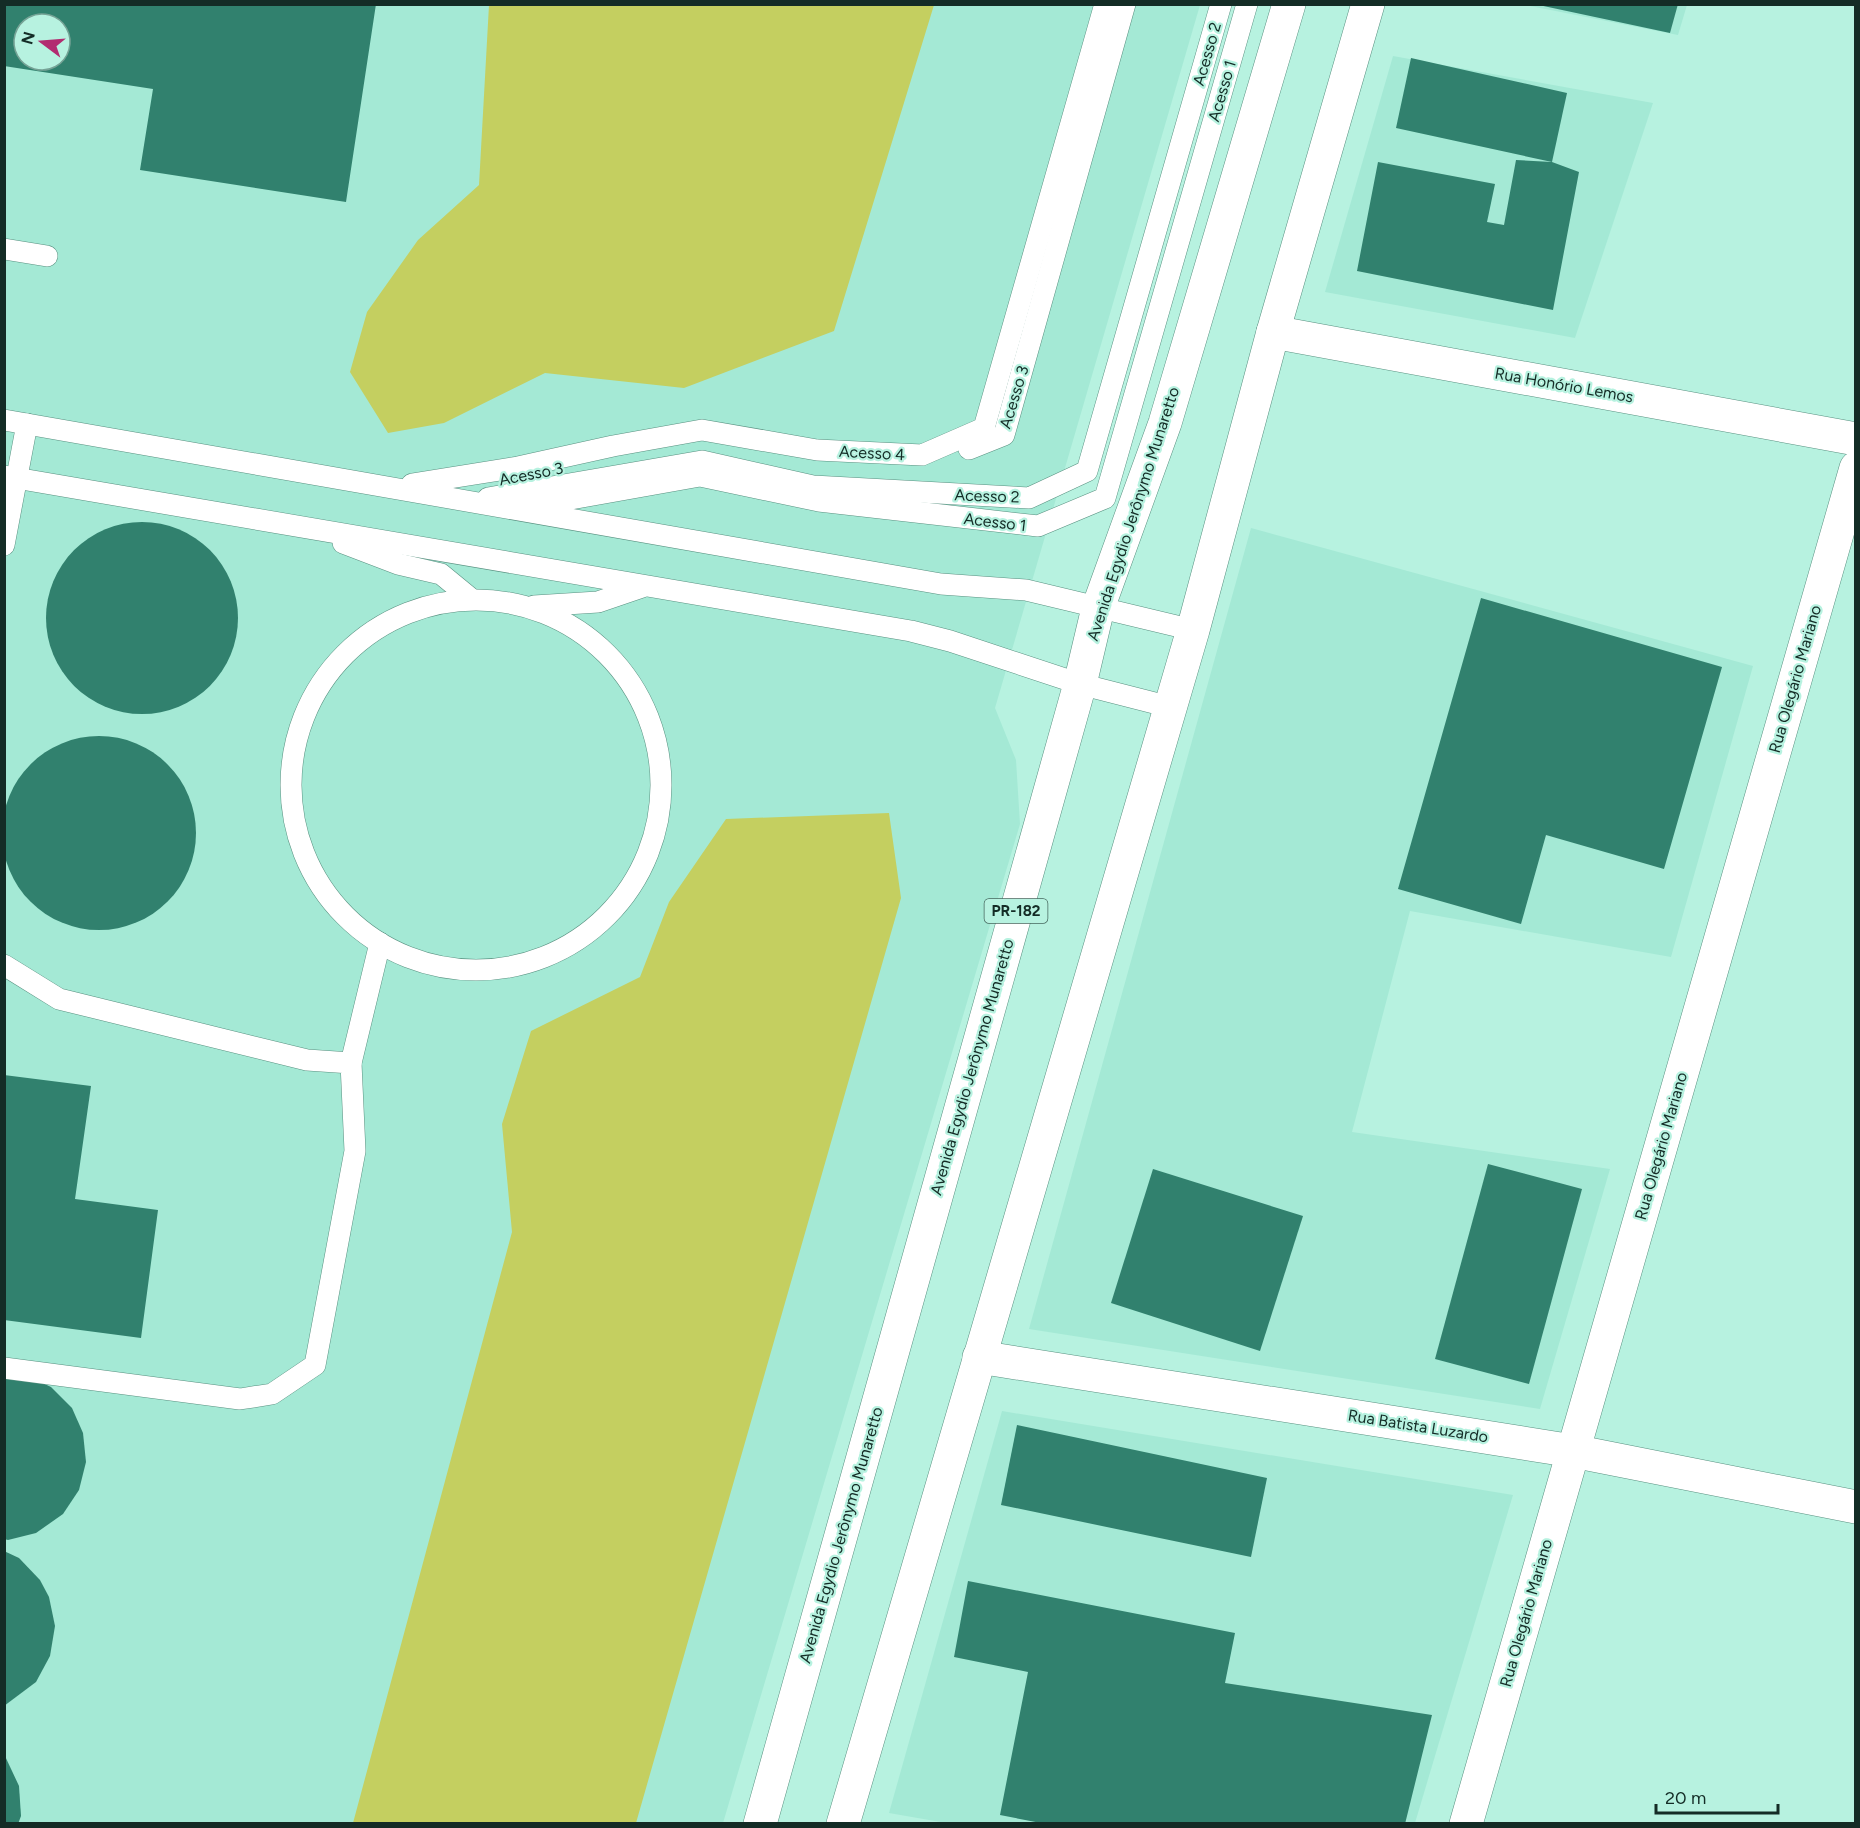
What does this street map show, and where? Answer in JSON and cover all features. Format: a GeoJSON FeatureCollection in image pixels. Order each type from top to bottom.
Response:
{"type":"FeatureCollection","features":[{"type":"Feature","properties":{"kind":"main road","name":"Avenida Egydio Jerônymo Munaretto"},"geometry":{"type":"LineString","coordinates":[[760,1824],[1080,684],[1098,608],[1165,423],[1289,4]]}},
{"type":"Feature","properties":{"kind":"main road"},"geometry":{"type":"LineString","coordinates":[[843,1824],[1170,707],[1273,332],[1368,4]]}},
{"type":"Feature","properties":{"kind":"main road","name":"Rua Honório Lemos"},"geometry":{"type":"LineString","coordinates":[[1273,332],[1856,439]]}},
{"type":"Feature","properties":{"kind":"main road","name":"Rua Olegário Mariano"},"geometry":{"type":"LineString","coordinates":[[1466,1824],[1856,468]]}},
{"type":"Feature","properties":{"kind":"main road","name":"Rua Batista Luzardo"},"geometry":{"type":"LineString","coordinates":[[979,1357],[1573,1451],[1856,1507]]}},
{"type":"Feature","properties":{"kind":"lane","name":"Acesso 4"},"geometry":{"type":"LineString","coordinates":[[392,488],[518,467],[613,446],[702,430],[817,450],[922,455],[984,428],[1105,4]]}},
{"type":"Feature","properties":{"kind":"lane","name":"Acesso 3"},"geometry":{"type":"LineString","coordinates":[[431,493],[702,442],[849,465],[930,464],[1004,435],[1125,4]]}},
{"type":"Feature","properties":{"kind":"lane","name":"Acesso 2"},"geometry":{"type":"LineString","coordinates":[[474,501],[702,461],[813,486],[1029,498],[1087,471],[1221,4]]}},
{"type":"Feature","properties":{"kind":"lane","name":"Acesso 1"},"geometry":{"type":"LineString","coordinates":[[516,509],[700,476],[819,501],[1038,526],[1106,498],[1247,4]]}},
{"type":"Feature","properties":{"kind":"lane"},"geometry":{"type":"LineString","coordinates":[[4,249],[47,256]]}},
{"type":"Feature","properties":{"kind":"lane"},"geometry":{"type":"LineString","coordinates":[[4,420],[940,584],[1026,590],[1192,630]]}},
{"type":"Feature","properties":{"kind":"lane"},"geometry":{"type":"LineString","coordinates":[[4,545],[11,477],[27,424]]}},
{"type":"Feature","properties":{"kind":"lane"},"geometry":{"type":"LineString","coordinates":[[11,477],[911,631],[950,641],[1080,684],[1170,707]]}},
{"type":"Feature","properties":{"kind":"lane"},"geometry":{"type":"LineString","coordinates":[[295,525],[398,564],[441,574],[469,597]]}},
{"type":"Feature","properties":{"kind":"lane"},"geometry":{"type":"LineString","coordinates":[[534,606],[590,637],[634,685],[661,769],[656,834],[627,892],[582,939],[544,959],[480,972],[416,962],[360,932],[317,883],[289,794],[297,729],[327,671],[375,627],[435,602],[469,597],[534,606],[598,602],[646,586]]}},
{"type":"Feature","properties":{"kind":"lane"},"geometry":{"type":"LineString","coordinates":[[4,1368],[240,1399],[272,1394],[315,1365],[355,1151],[351,1063],[380,943]]}},
{"type":"Feature","properties":{"kind":"lane"},"geometry":{"type":"LineString","coordinates":[[4,965],[59,999],[307,1060],[351,1063]]}},
{"type":"Feature","properties":{"kind":"shaded area"},"geometry":{"type":"Polygon","coordinates":[[[5,5],[1200,5],[995,708],[1016,760],[1020,824],[723,1823],[5,1824],[5,5]]]}},
{"type":"Feature","properties":{"kind":"shaded area"},"geometry":{"type":"Polygon","coordinates":[[[1525,5],[1687,5],[1678,35],[1525,5]]]}},
{"type":"Feature","properties":{"kind":"shaded area"},"geometry":{"type":"Polygon","coordinates":[[[1393,56],[1653,103],[1575,338],[1325,292],[1393,56]]]}},
{"type":"Feature","properties":{"kind":"shaded area"},"geometry":{"type":"Polygon","coordinates":[[[1251,528],[1753,666],[1671,957],[1410,911],[1352,1132],[1610,1169],[1540,1409],[1029,1329],[1251,528]]]}},
{"type":"Feature","properties":{"kind":"shaded area"},"geometry":{"type":"Polygon","coordinates":[[[1002,1411],[1513,1495],[1415,1823],[952,1824],[889,1813],[1002,1411]]]}},
{"type":"Feature","properties":{"kind":"green space"},"geometry":{"type":"Polygon","coordinates":[[[489,5],[934,5],[834,331],[684,388],[545,373],[444,423],[388,433],[350,372],[367,312],[418,240],[479,185],[489,5]]]}},
{"type":"Feature","properties":{"kind":"green space"},"geometry":{"type":"Polygon","coordinates":[[[889,813],[901,898],[636,1823],[353,1823],[512,1232],[502,1124],[531,1031],[640,977],[669,902],[726,819],[889,813]]]}},
{"type":"Feature","properties":{"kind":"building"},"geometry":{"type":"Polygon","coordinates":[[[4,4],[376,4],[346,202],[140,170],[153,89],[43,72],[72,72],[72,12],[12,12],[12,67],[4,66],[4,4]]]}},
{"type":"Feature","properties":{"kind":"building"},"geometry":{"type":"Polygon","coordinates":[[[1534,4],[1678,4],[1670,33],[1534,4]]]}},
{"type":"Feature","properties":{"kind":"building"},"geometry":{"type":"Polygon","coordinates":[[[1411,58],[1567,93],[1552,162],[1396,128],[1411,58]]]}},
{"type":"Feature","properties":{"kind":"building"},"geometry":{"type":"Polygon","coordinates":[[[1516,160],[1552,162],[1579,172],[1553,310],[1357,271],[1378,162],[1495,184],[1487,222],[1504,225],[1516,160]]]}},
{"type":"Feature","properties":{"kind":"building"},"geometry":{"type":"Polygon","coordinates":[[[151,522],[179,529],[196,538],[210,550],[222,564],[231,581],[237,599],[237,637],[231,655],[222,672],[210,686],[196,698],[179,707],[161,713],[133,714],[105,707],[88,698],[62,672],[47,637],[46,609],[53,581],[62,564],[88,538],[123,523],[151,522]]]}},
{"type":"Feature","properties":{"kind":"building"},"geometry":{"type":"Polygon","coordinates":[[[1481,598],[1722,667],[1664,869],[1546,835],[1521,924],[1398,889],[1481,598]]]}},
{"type":"Feature","properties":{"kind":"building"},"geometry":{"type":"Polygon","coordinates":[[[109,736],[145,747],[168,764],[180,779],[189,796],[195,814],[195,852],[189,870],[180,887],[168,902],[153,914],[136,923],[118,929],[89,930],[53,919],[24,895],[13,879],[3,852],[2,823],[13,787],[37,758],[53,747],[80,737],[109,736]]]}},
{"type":"Feature","properties":{"kind":"building"},"geometry":{"type":"Polygon","coordinates":[[[4,1075],[91,1086],[75,1199],[158,1210],[141,1338],[4,1320],[4,1075]]]}},
{"type":"Feature","properties":{"kind":"building"},"geometry":{"type":"Polygon","coordinates":[[[1488,1164],[1582,1189],[1529,1384],[1435,1359],[1488,1164]]]}},
{"type":"Feature","properties":{"kind":"building"},"geometry":{"type":"Polygon","coordinates":[[[1153,1169],[1303,1216],[1260,1351],[1111,1303],[1153,1169]]]}},
{"type":"Feature","properties":{"kind":"building"},"geometry":{"type":"Polygon","coordinates":[[[4,1373],[26,1375],[51,1387],[72,1408],[83,1433],[86,1462],[79,1490],[63,1514],[36,1533],[8,1540],[4,1539],[4,1373]]]}},
{"type":"Feature","properties":{"kind":"building"},"geometry":{"type":"Polygon","coordinates":[[[1017,1425],[1267,1478],[1251,1557],[1001,1505],[1017,1425]]]}},
{"type":"Feature","properties":{"kind":"building"},"geometry":{"type":"Polygon","coordinates":[[[4,1551],[19,1558],[40,1580],[49,1597],[55,1626],[50,1656],[36,1682],[4,1706],[4,1551]]]}},
{"type":"Feature","properties":{"kind":"building"},"geometry":{"type":"Polygon","coordinates":[[[968,1581],[1235,1633],[1225,1683],[1432,1715],[1405,1824],[1046,1824],[1000,1815],[1028,1672],[954,1657],[968,1581]]]}},
{"type":"Feature","properties":{"kind":"building"},"geometry":{"type":"Polygon","coordinates":[[[4,1754],[19,1786],[21,1816],[18,1824],[4,1824],[4,1754]]]}}]}
